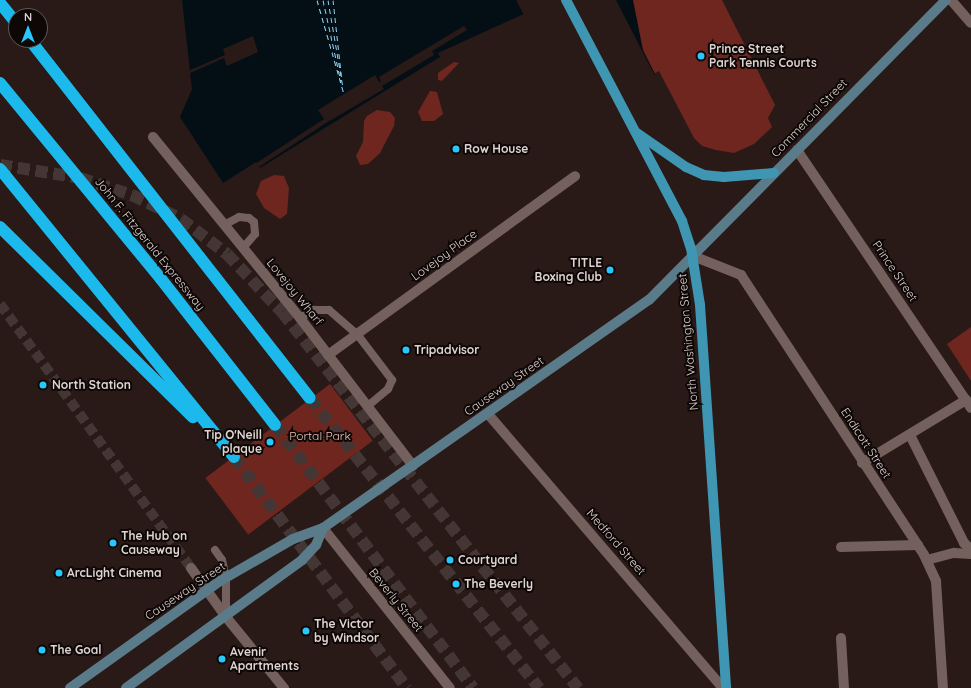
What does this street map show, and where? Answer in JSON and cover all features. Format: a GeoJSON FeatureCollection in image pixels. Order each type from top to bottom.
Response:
{"type":"FeatureCollection","features":[{"type":"Feature","properties":{"kind":"highway"},"geometry":{"type":"LineString","coordinates":[[0,3],[8,13]]}},
{"type":"Feature","properties":{"kind":"highway"},"geometry":{"type":"LineString","coordinates":[[36,48],[310,398]]}},
{"type":"Feature","properties":{"kind":"highway","name":"John F. Fitzgerald Expressway"},"geometry":{"type":"LineString","coordinates":[[0,84],[161,279],[275,425]]}},
{"type":"Feature","properties":{"kind":"highway"},"geometry":{"type":"LineString","coordinates":[[0,169],[234,457],[0,227]]}},
{"type":"Feature","properties":{"kind":"main road","name":"North Washington Street"},"geometry":{"type":"LineString","coordinates":[[566,0],[682,221],[693,256],[700,305],[726,688]]}},
{"type":"Feature","properties":{"kind":"main road","name":"Commercial Street"},"geometry":{"type":"LineString","coordinates":[[693,256],[946,0]]}},
{"type":"Feature","properties":{"kind":"main road"},"geometry":{"type":"LineString","coordinates":[[634,131],[686,167],[704,175],[724,177],[774,173]]}},
{"type":"Feature","properties":{"kind":"main road","name":"Causeway Street"},"geometry":{"type":"LineString","coordinates":[[70,688],[207,590],[293,539],[323,528],[488,414],[649,300],[693,256]]}},
{"type":"Feature","properties":{"kind":"main road"},"geometry":{"type":"LineString","coordinates":[[126,688],[226,617],[307,556],[316,545],[323,528]]}},
{"type":"Feature","properties":{"kind":"street"},"geometry":{"type":"LineString","coordinates":[[951,0],[971,23]]}},
{"type":"Feature","properties":{"kind":"street","name":"Lovejoy Wharf"},"geometry":{"type":"LineString","coordinates":[[152,137],[300,318],[413,466]]}},
{"type":"Feature","properties":{"kind":"street","name":"Prince Street"},"geometry":{"type":"LineString","coordinates":[[797,150],[969,404]]}},
{"type":"Feature","properties":{"kind":"street","name":"Lovejoy Place"},"geometry":{"type":"LineString","coordinates":[[328,355],[575,176]]}},
{"type":"Feature","properties":{"kind":"street","name":"Endicott Street"},"geometry":{"type":"LineString","coordinates":[[693,256],[741,275],[862,463],[927,560],[936,581],[943,688]]}},
{"type":"Feature","properties":{"kind":"street"},"geometry":{"type":"LineString","coordinates":[[862,463],[910,435],[969,404]]}},
{"type":"Feature","properties":{"kind":"street","name":"Medford Street"},"geometry":{"type":"LineString","coordinates":[[488,414],[723,688]]}},
{"type":"Feature","properties":{"kind":"street"},"geometry":{"type":"LineString","coordinates":[[910,435],[964,543],[971,549]]}},
{"type":"Feature","properties":{"kind":"street","name":"Beverly Street"},"geometry":{"type":"LineString","coordinates":[[323,528],[450,688]]}},
{"type":"Feature","properties":{"kind":"street"},"geometry":{"type":"LineString","coordinates":[[841,546],[918,545]]}},
{"type":"Feature","properties":{"kind":"street"},"geometry":{"type":"LineString","coordinates":[[927,560],[954,554],[971,554]]}},
{"type":"Feature","properties":{"kind":"street"},"geometry":{"type":"LineString","coordinates":[[191,568],[226,617],[284,688]]}},
{"type":"Feature","properties":{"kind":"street"},"geometry":{"type":"LineString","coordinates":[[840,638],[844,688]]}},
{"type":"Feature","properties":{"kind":"lane"},"geometry":{"type":"LineString","coordinates":[[224,225],[239,217],[248,218],[254,222],[255,234],[243,248]]}},
{"type":"Feature","properties":{"kind":"lane"},"geometry":{"type":"LineString","coordinates":[[300,318],[314,310],[329,310],[358,334],[392,380],[388,389],[368,406]]}},
{"type":"Feature","properties":{"kind":"lane"},"geometry":{"type":"LineString","coordinates":[[215,550],[222,560],[226,578],[226,617]]}},
{"type":"Feature","properties":{"kind":"green space"},"geometry":{"type":"Polygon","coordinates":[[[608,0],[722,0],[775,105],[768,118],[772,127],[754,144],[734,153],[716,150],[702,146],[694,138],[659,71],[615,94],[608,0]]]}},
{"type":"Feature","properties":{"kind":"green space"},"geometry":{"type":"Polygon","coordinates":[[[454,62],[459,63],[442,81],[438,80],[438,73],[454,62]]]}},
{"type":"Feature","properties":{"kind":"green space"},"geometry":{"type":"Polygon","coordinates":[[[430,91],[437,92],[443,114],[434,121],[422,121],[418,112],[430,91]]]}},
{"type":"Feature","properties":{"kind":"green space"},"geometry":{"type":"Polygon","coordinates":[[[377,110],[390,112],[395,118],[394,126],[380,153],[368,164],[360,165],[356,156],[363,142],[364,121],[367,116],[377,110]]]}},
{"type":"Feature","properties":{"kind":"green space"},"geometry":{"type":"Polygon","coordinates":[[[274,175],[284,176],[289,188],[287,214],[280,219],[264,208],[256,194],[261,181],[274,175]]]}},
{"type":"Feature","properties":{"kind":"green space"},"geometry":{"type":"Polygon","coordinates":[[[971,327],[971,381],[947,344],[971,327]]]}},
{"type":"Feature","properties":{"kind":"green space","name":"Portal Park"},"geometry":{"type":"Polygon","coordinates":[[[330,384],[373,441],[248,535],[205,478],[330,384]]]}},
{"type":"Feature","properties":{"kind":"shaded area"},"geometry":{"type":"Polygon","coordinates":[[[182,0],[633,0],[643,50],[655,74],[615,94],[526,13],[438,53],[440,57],[260,168],[256,162],[223,183],[180,117],[192,89],[182,0]]]}},
{"type":"Feature","properties":{"kind":"pier"},"geometry":{"type":"Polygon","coordinates":[[[516,0],[616,0],[655,76],[581,113],[561,84],[516,0]]]}},
{"type":"Feature","properties":{"kind":"pier"},"geometry":{"type":"Polygon","coordinates":[[[464,26],[467,30],[432,51],[434,55],[382,86],[384,89],[326,123],[259,167],[255,164],[324,119],[318,110],[375,75],[379,82],[381,81],[379,77],[464,26]]]}},
{"type":"Feature","properties":{"kind":"pier"},"geometry":{"type":"Polygon","coordinates":[[[253,36],[258,52],[227,66],[224,58],[188,74],[188,71],[225,55],[223,49],[253,36]]]}},
{"type":"Feature","properties":{"kind":"ferry route"},"geometry":{"type":"LineString","coordinates":[[317,0],[344,94]]}},
{"type":"Feature","properties":{"kind":"ferry route"},"geometry":{"type":"LineString","coordinates":[[323,0],[341,82]]}},
{"type":"Feature","properties":{"kind":"ferry route"},"geometry":{"type":"LineString","coordinates":[[328,0],[343,88]]}},
{"type":"Feature","properties":{"kind":"ferry route"},"geometry":{"type":"LineString","coordinates":[[333,0],[342,81]]}},
{"type":"Feature","properties":{"kind":"tunnel"},"geometry":{"type":"LineString","coordinates":[[0,165],[80,178],[132,195],[181,219],[227,254],[282,312],[578,688]]}},
{"type":"Feature","properties":{"kind":"tunnel"},"geometry":{"type":"LineString","coordinates":[[0,304],[191,568]]}},
{"type":"Feature","properties":{"kind":"tunnel"},"geometry":{"type":"LineString","coordinates":[[310,398],[539,688]]}},
{"type":"Feature","properties":{"kind":"tunnel"},"geometry":{"type":"LineString","coordinates":[[275,425],[473,688]]}},
{"type":"Feature","properties":{"kind":"tunnel"},"geometry":{"type":"LineString","coordinates":[[234,457],[407,688]]}},
{"type":"Feature","properties":{"kind":"place","name":"Prince Street Park Tennis Courts"},"geometry":{"type":"Point","coordinates":[701,56]}},
{"type":"Feature","properties":{"kind":"place","name":"Row House"},"geometry":{"type":"Point","coordinates":[456,149]}},
{"type":"Feature","properties":{"kind":"place","name":"TITLE Boxing Club"},"geometry":{"type":"Point","coordinates":[610,270]}},
{"type":"Feature","properties":{"kind":"place","name":"Tripadvisor"},"geometry":{"type":"Point","coordinates":[406,350]}},
{"type":"Feature","properties":{"kind":"place","name":"North Station"},"geometry":{"type":"Point","coordinates":[43,385]}},
{"type":"Feature","properties":{"kind":"place","name":"Tip O'Neill plaque"},"geometry":{"type":"Point","coordinates":[270,442]}},
{"type":"Feature","properties":{"kind":"place","name":"The Hub on Causeway"},"geometry":{"type":"Point","coordinates":[113,543]}},
{"type":"Feature","properties":{"kind":"place","name":"Courtyard"},"geometry":{"type":"Point","coordinates":[450,560]}},
{"type":"Feature","properties":{"kind":"place","name":"ArcLight Cinema"},"geometry":{"type":"Point","coordinates":[59,573]}},
{"type":"Feature","properties":{"kind":"place","name":"The Beverly"},"geometry":{"type":"Point","coordinates":[456,584]}},
{"type":"Feature","properties":{"kind":"place","name":"The Victor by Windsor"},"geometry":{"type":"Point","coordinates":[306,631]}},
{"type":"Feature","properties":{"kind":"place","name":"The Goal"},"geometry":{"type":"Point","coordinates":[42,650]}},
{"type":"Feature","properties":{"kind":"place","name":"Avenir Apartments"},"geometry":{"type":"Point","coordinates":[222,659]}}]}
